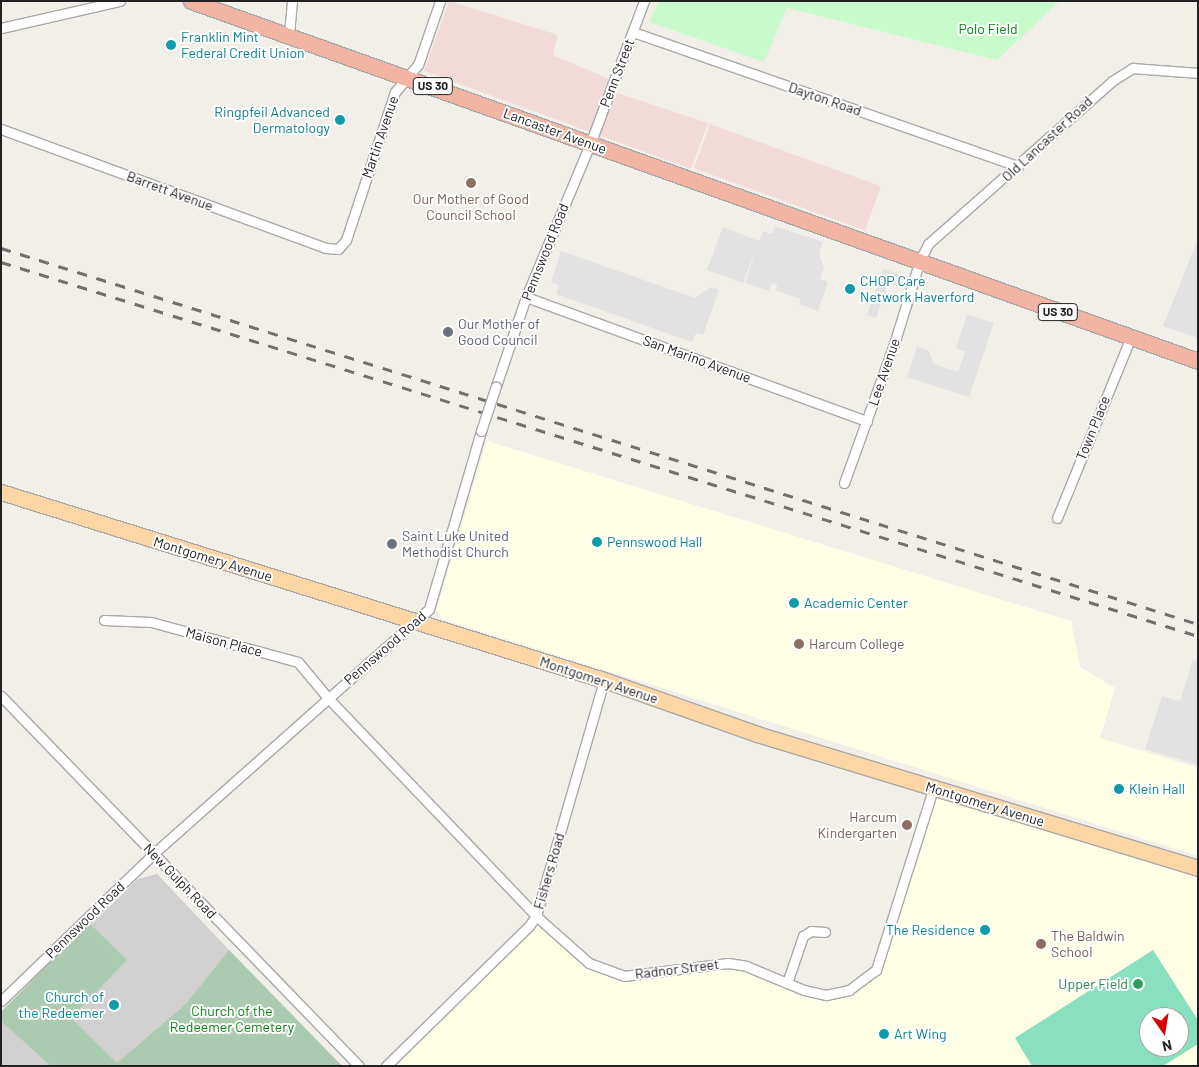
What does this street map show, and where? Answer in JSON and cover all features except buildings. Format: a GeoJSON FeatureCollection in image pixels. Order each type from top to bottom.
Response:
{"type":"FeatureCollection","features":[{"type":"Feature","properties":{"kind":"highway","name":"Lancaster Avenue"},"geometry":{"type":"LineString","coordinates":[[191,1],[920,260]]}},
{"type":"Feature","properties":{"kind":"highway","name":"US 30"},"geometry":{"type":"LineString","coordinates":[[920,260],[1130,339],[1198,361]]}},
{"type":"Feature","properties":{"kind":"main road","name":"Montgomery Avenue"},"geometry":{"type":"LineString","coordinates":[[1,492],[412,622],[604,680],[757,734],[814,749],[933,789],[1198,868]]}},
{"type":"Feature","properties":{"kind":"street"},"geometry":{"type":"LineString","coordinates":[[1,28],[120,1]]}},
{"type":"Feature","properties":{"kind":"street"},"geometry":{"type":"LineString","coordinates":[[289,35],[292,1]]}},
{"type":"Feature","properties":{"kind":"street","name":"Martin Avenue"},"geometry":{"type":"LineString","coordinates":[[338,249],[346,240],[395,92],[409,78],[418,65],[440,1]]}},
{"type":"Feature","properties":{"kind":"street","name":"Penn Street"},"geometry":{"type":"LineString","coordinates":[[590,144],[644,1]]}},
{"type":"Feature","properties":{"kind":"street","name":"Dayton Road"},"geometry":{"type":"LineString","coordinates":[[633,32],[1018,166]]}},
{"type":"Feature","properties":{"kind":"street","name":"Old Lancaster Road"},"geometry":{"type":"LineString","coordinates":[[920,260],[928,244],[1018,166],[1095,94],[1133,68],[1198,73]]}},
{"type":"Feature","properties":{"kind":"street","name":"Barrett Avenue"},"geometry":{"type":"LineString","coordinates":[[1,130],[326,248],[338,249]]}},
{"type":"Feature","properties":{"kind":"street","name":"Pennswood Road"},"geometry":{"type":"LineString","coordinates":[[1,1001],[153,854],[412,622],[429,609],[481,431],[526,297],[590,144]]}},
{"type":"Feature","properties":{"kind":"street","name":"Lee Avenue"},"geometry":{"type":"LineString","coordinates":[[844,483],[867,421],[920,260]]}},
{"type":"Feature","properties":{"kind":"street","name":"San Marino Avenue"},"geometry":{"type":"LineString","coordinates":[[526,297],[867,421]]}},
{"type":"Feature","properties":{"kind":"street","name":"Town Place"},"geometry":{"type":"LineString","coordinates":[[1057,518],[1130,339]]}},
{"type":"Feature","properties":{"kind":"street","name":"Maison Place"},"geometry":{"type":"LineString","coordinates":[[104,620],[151,622],[298,662],[328,698]]}},
{"type":"Feature","properties":{"kind":"street","name":"Fishers Road"},"geometry":{"type":"LineString","coordinates":[[386,1066],[529,926],[536,916],[604,680]]}},
{"type":"Feature","properties":{"kind":"street","name":"New Gulph Road"},"geometry":{"type":"LineString","coordinates":[[1,696],[359,1066]]}},
{"type":"Feature","properties":{"kind":"street","name":"Radnor Street"},"geometry":{"type":"LineString","coordinates":[[328,698],[536,916],[589,963],[624,976],[728,963],[746,966],[787,983],[826,995],[849,990],[876,970],[933,789]]}},
{"type":"Feature","properties":{"kind":"street"},"geometry":{"type":"LineString","coordinates":[[787,983],[803,936],[817,930],[825,932]]}},
{"type":"Feature","properties":{"kind":"shaded area"},"geometry":{"type":"Polygon","coordinates":[[[449,1],[558,35],[553,55],[609,79],[605,89],[708,123],[691,169],[424,71],[449,1]]]}},
{"type":"Feature","properties":{"kind":"shaded area"},"geometry":{"type":"Polygon","coordinates":[[[710,124],[881,186],[865,230],[694,168],[710,124]]]}},
{"type":"Feature","properties":{"kind":"shaded area"},"geometry":{"type":"Polygon","coordinates":[[[775,226],[823,242],[819,253],[824,268],[820,279],[828,282],[818,311],[799,304],[801,299],[776,291],[777,285],[772,283],[769,291],[745,283],[757,246],[743,283],[707,270],[723,227],[759,241],[763,231],[772,234],[775,226]]]}},
{"type":"Feature","properties":{"kind":"shaded area"},"geometry":{"type":"Polygon","coordinates":[[[1198,239],[1198,338],[1163,326],[1198,239]]]}},
{"type":"Feature","properties":{"kind":"shaded area"},"geometry":{"type":"Polygon","coordinates":[[[561,251],[695,298],[711,287],[719,290],[703,335],[696,333],[692,342],[556,294],[559,285],[551,282],[561,251]]]}},
{"type":"Feature","properties":{"kind":"shaded area"},"geometry":{"type":"Polygon","coordinates":[[[883,269],[905,276],[901,287],[888,283],[876,318],[867,315],[883,269]]]}},
{"type":"Feature","properties":{"kind":"shaded area"},"geometry":{"type":"Polygon","coordinates":[[[967,314],[994,323],[969,397],[907,377],[917,347],[928,350],[934,364],[958,372],[965,352],[956,348],[967,314]]]}},
{"type":"Feature","properties":{"kind":"shaded area","name":"Harcum College"},"geometry":{"type":"Polygon","coordinates":[[[487,441],[1071,621],[1080,667],[1115,688],[1100,738],[1198,768],[1198,856],[442,619],[437,608],[487,441]]]}},
{"type":"Feature","properties":{"kind":"shaded area"},"geometry":{"type":"Polygon","coordinates":[[[1193,660],[1198,661],[1198,765],[1145,749],[1162,696],[1180,701],[1193,660]]]}},
{"type":"Feature","properties":{"kind":"shaded area","name":"The Baldwin School"},"geometry":{"type":"Polygon","coordinates":[[[933,789],[1198,868],[1198,1066],[386,1066],[536,916],[589,963],[624,976],[728,963],[826,995],[849,990],[876,970],[933,789]]]}},
{"type":"Feature","properties":{"kind":"shaded area","name":"Church of the Redeemer"},"geometry":{"type":"Polygon","coordinates":[[[157,874],[342,1066],[1,1066],[1,1012],[138,879],[157,874]]]}},
{"type":"Feature","properties":{"kind":"green space","name":"Polo Field"},"geometry":{"type":"Polygon","coordinates":[[[659,1],[1060,1],[997,60],[787,8],[764,62],[649,22],[659,1]]]}},
{"type":"Feature","properties":{"kind":"green space","name":"Church of the Redeemer Cemetery"},"geometry":{"type":"Polygon","coordinates":[[[89,923],[127,960],[71,1018],[117,1063],[185,1005],[229,950],[342,1066],[51,1066],[1,1021],[1,1012],[89,923]]]}},
{"type":"Feature","properties":{"kind":"green space","name":"Upper Field"},"geometry":{"type":"Polygon","coordinates":[[[1153,950],[1198,1020],[1198,1044],[1189,1050],[1189,1007],[1139,1007],[1139,1057],[1177,1057],[1163,1066],[1032,1066],[1015,1038],[1153,950]]]}},
{"type":"Feature","properties":{"kind":"railway"},"geometry":{"type":"LineString","coordinates":[[1,248],[1198,624]]}},
{"type":"Feature","properties":{"kind":"railway"},"geometry":{"type":"LineString","coordinates":[[1,262],[1198,636]]}},
{"type":"Feature","properties":{"kind":"place","name":"Franklin Mint Federal Credit Union"},"geometry":{"type":"Point","coordinates":[171,45]}},
{"type":"Feature","properties":{"kind":"place","name":"Ringpfeil Advanced Dermatology"},"geometry":{"type":"Point","coordinates":[340,120]}},
{"type":"Feature","properties":{"kind":"place","name":"Our Mother of Good Council School"},"geometry":{"type":"Point","coordinates":[471,183]}},
{"type":"Feature","properties":{"kind":"place","name":"CHOP Care Network Haverford"},"geometry":{"type":"Point","coordinates":[850,289]}},
{"type":"Feature","properties":{"kind":"place","name":"Our Mother of Good Council"},"geometry":{"type":"Point","coordinates":[448,332]}},
{"type":"Feature","properties":{"kind":"place","name":"Pennswood Hall"},"geometry":{"type":"Point","coordinates":[597,542]}},
{"type":"Feature","properties":{"kind":"place","name":"Saint Luke United Methodist Church"},"geometry":{"type":"Point","coordinates":[392,544]}},
{"type":"Feature","properties":{"kind":"place","name":"Academic Center"},"geometry":{"type":"Point","coordinates":[794,603]}},
{"type":"Feature","properties":{"kind":"place","name":"Harcum College"},"geometry":{"type":"Point","coordinates":[799,644]}},
{"type":"Feature","properties":{"kind":"place","name":"Klein Hall"},"geometry":{"type":"Point","coordinates":[1119,789]}},
{"type":"Feature","properties":{"kind":"place","name":"Harcum Kindergarten"},"geometry":{"type":"Point","coordinates":[907,825]}},
{"type":"Feature","properties":{"kind":"place","name":"The Residence"},"geometry":{"type":"Point","coordinates":[985,930]}},
{"type":"Feature","properties":{"kind":"place","name":"The Baldwin School"},"geometry":{"type":"Point","coordinates":[1041,944]}},
{"type":"Feature","properties":{"kind":"place","name":"Upper Field"},"geometry":{"type":"Point","coordinates":[1138,984]}},
{"type":"Feature","properties":{"kind":"place","name":"Church of the Redeemer"},"geometry":{"type":"Point","coordinates":[114,1005]}},
{"type":"Feature","properties":{"kind":"place","name":"Art Wing"},"geometry":{"type":"Point","coordinates":[884,1034]}}]}
